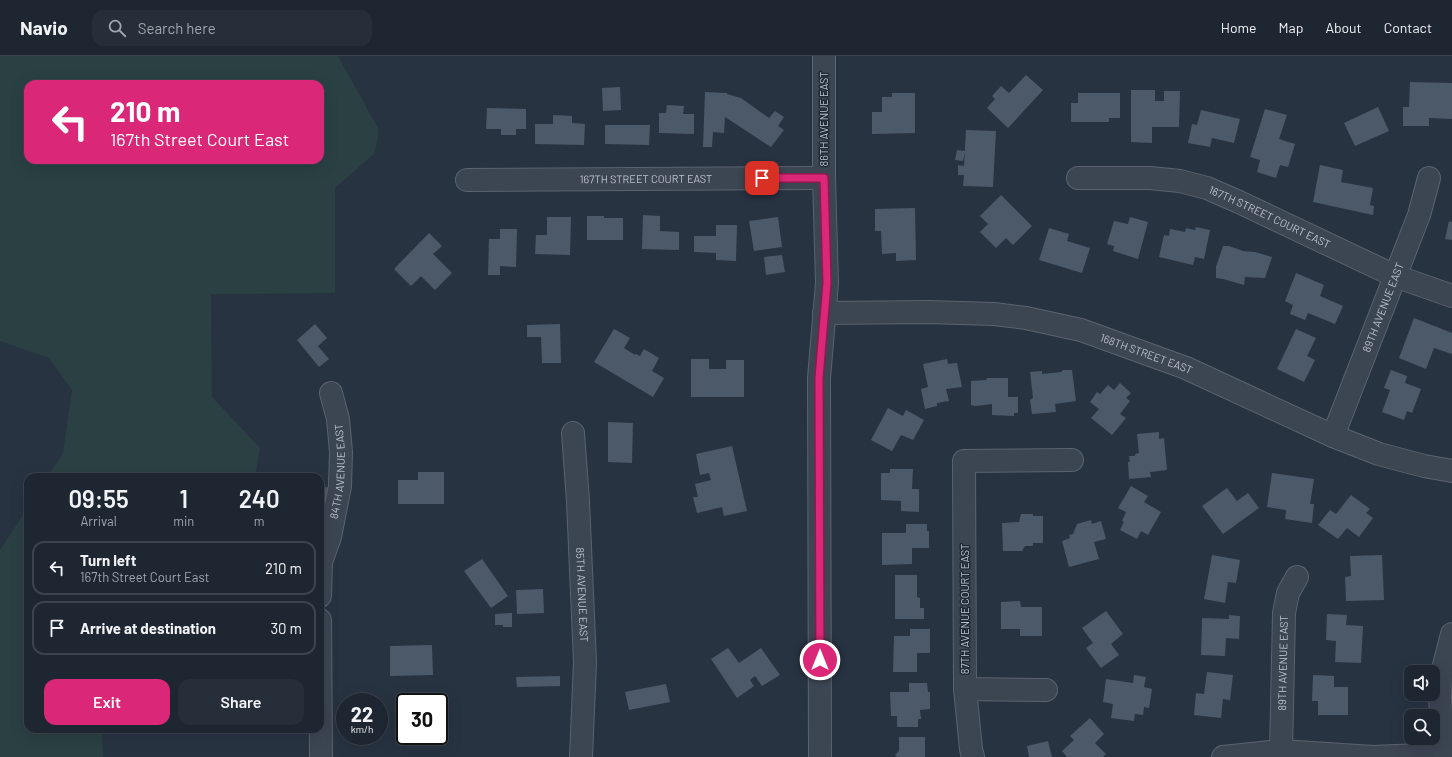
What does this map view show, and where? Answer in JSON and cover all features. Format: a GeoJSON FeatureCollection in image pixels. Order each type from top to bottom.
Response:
{"type":"FeatureCollection","features":[{"type":"Feature","properties":{"kind":"street","name":"86TH AVENUE EAST"},"geometry":{"type":"LineString","coordinates":[[820,757],[819,378],[827,283],[824,178],[824,56]]}},
{"type":"Feature","properties":{"kind":"street","name":"167TH STREET COURT EAST"},"geometry":{"type":"LineString","coordinates":[[467,180],[824,178]]}},
{"type":"Feature","properties":{"kind":"street","name":"167TH STREET COURT EAST"},"geometry":{"type":"LineString","coordinates":[[1078,178],[1150,178],[1180,181],[1207,188],[1395,276],[1452,296]]}},
{"type":"Feature","properties":{"kind":"street","name":"89TH AVENUE EAST"},"geometry":{"type":"LineString","coordinates":[[1332,436],[1419,215],[1429,178]]}},
{"type":"Feature","properties":{"kind":"street","name":"168TH STREET EAST"},"geometry":{"type":"LineString","coordinates":[[824,313],[928,312],[994,314],[1026,318],[1081,330],[1186,368],[1332,436],[1379,454],[1424,466],[1452,471]]}},
{"type":"Feature","properties":{"kind":"street","name":"84TH AVENUE EAST"},"geometry":{"type":"LineString","coordinates":[[324,554],[330,537],[340,486],[341,452],[338,419],[331,393]]}},
{"type":"Feature","properties":{"kind":"street","name":"85TH AVENUE EAST"},"geometry":{"type":"LineString","coordinates":[[574,433],[585,662],[581,757]]}},
{"type":"Feature","properties":{"kind":"street","name":"87TH AVENUE COURT EAST"},"geometry":{"type":"LineString","coordinates":[[973,757],[965,689],[964,461],[1072,460]]}},
{"type":"Feature","properties":{"kind":"street","name":"89TH AVENUE EAST"},"geometry":{"type":"LineString","coordinates":[[1281,751],[1284,613],[1288,593],[1297,578]]}},
{"type":"Feature","properties":{"kind":"street"},"geometry":{"type":"LineString","coordinates":[[1223,757],[1281,751],[1373,757],[1444,756],[1440,698],[1441,677],[1452,634]]}},
{"type":"Feature","properties":{"kind":"street"},"geometry":{"type":"LineString","coordinates":[[965,689],[1046,690]]}},
{"type":"Feature","properties":{"kind":"street"},"geometry":{"type":"LineString","coordinates":[[321,733],[321,757]]}},
{"type":"Feature","properties":{"kind":"green space"},"geometry":{"type":"Polygon","coordinates":[[[0,56],[338,56],[379,130],[375,153],[335,188],[335,293],[211,294],[212,397],[260,448],[256,473],[50,473],[63,453],[72,390],[49,358],[0,341],[0,56]]]}},
{"type":"Feature","properties":{"kind":"green space"},"geometry":{"type":"Polygon","coordinates":[[[24,513],[24,733],[102,733],[103,757],[0,757],[0,550],[24,513]]]}},
{"type":"Feature","properties":{"kind":"building"},"geometry":{"type":"Polygon","coordinates":[[[1026,75],[1043,90],[1008,128],[987,108],[995,99],[992,96],[1001,86],[1009,93],[1026,75]]]}},
{"type":"Feature","properties":{"kind":"building"},"geometry":{"type":"Polygon","coordinates":[[[1410,82],[1452,83],[1452,119],[1429,118],[1429,126],[1403,126],[1403,107],[1409,107],[1410,82]]]}},
{"type":"Feature","properties":{"kind":"building"},"geometry":{"type":"Polygon","coordinates":[[[620,87],[621,110],[603,111],[602,88],[620,87]]]}},
{"type":"Feature","properties":{"kind":"building"},"geometry":{"type":"Polygon","coordinates":[[[1131,90],[1155,90],[1155,101],[1164,101],[1164,91],[1180,91],[1179,127],[1152,127],[1152,143],[1131,142],[1131,90]]]}},
{"type":"Feature","properties":{"kind":"building"},"geometry":{"type":"Polygon","coordinates":[[[705,92],[727,93],[741,98],[769,118],[775,111],[784,117],[778,126],[784,130],[771,147],[725,117],[724,133],[713,132],[712,147],[703,147],[705,92]]]}},
{"type":"Feature","properties":{"kind":"building"},"geometry":{"type":"Polygon","coordinates":[[[892,93],[915,93],[915,133],[872,134],[872,112],[882,112],[882,97],[892,97],[892,93]]]}},
{"type":"Feature","properties":{"kind":"building"},"geometry":{"type":"Polygon","coordinates":[[[1078,93],[1120,93],[1120,118],[1109,118],[1109,122],[1071,122],[1071,103],[1078,103],[1078,93]]]}},
{"type":"Feature","properties":{"kind":"building"},"geometry":{"type":"Polygon","coordinates":[[[667,105],[684,106],[683,114],[694,114],[694,134],[659,133],[659,113],[666,113],[667,105]]]}},
{"type":"Feature","properties":{"kind":"building"},"geometry":{"type":"Polygon","coordinates":[[[1378,107],[1389,131],[1355,146],[1344,123],[1378,107]]]}},
{"type":"Feature","properties":{"kind":"building"},"geometry":{"type":"Polygon","coordinates":[[[487,108],[526,109],[526,129],[516,129],[516,135],[501,135],[501,129],[486,129],[487,108]]]}},
{"type":"Feature","properties":{"kind":"building"},"geometry":{"type":"Polygon","coordinates":[[[1265,109],[1287,115],[1279,139],[1295,144],[1288,167],[1280,165],[1276,178],[1257,172],[1260,160],[1250,157],[1265,109]]]}},
{"type":"Feature","properties":{"kind":"building"},"geometry":{"type":"Polygon","coordinates":[[[1201,110],[1240,119],[1234,143],[1212,138],[1210,147],[1188,143],[1192,124],[1197,125],[1201,110]]]}},
{"type":"Feature","properties":{"kind":"building"},"geometry":{"type":"Polygon","coordinates":[[[553,115],[572,116],[572,123],[585,124],[584,145],[535,144],[535,124],[553,124],[553,115]]]}},
{"type":"Feature","properties":{"kind":"building"},"geometry":{"type":"Polygon","coordinates":[[[605,125],[650,125],[649,145],[605,144],[605,125]]]}},
{"type":"Feature","properties":{"kind":"building"},"geometry":{"type":"Polygon","coordinates":[[[966,130],[996,131],[993,187],[963,186],[964,175],[958,175],[958,165],[964,166],[966,130]]]}},
{"type":"Feature","properties":{"kind":"building"},"geometry":{"type":"Polygon","coordinates":[[[957,150],[965,151],[963,161],[955,160],[957,150]]]}},
{"type":"Feature","properties":{"kind":"building"},"geometry":{"type":"Polygon","coordinates":[[[1320,165],[1343,170],[1341,182],[1373,188],[1370,205],[1374,206],[1373,215],[1313,202],[1320,165]]]}},
{"type":"Feature","properties":{"kind":"building"},"geometry":{"type":"Polygon","coordinates":[[[1001,195],[1032,226],[1013,245],[1006,238],[996,248],[980,232],[988,224],[980,216],[1001,195]]]}},
{"type":"Feature","properties":{"kind":"building"},"geometry":{"type":"Polygon","coordinates":[[[915,208],[916,260],[896,261],[896,253],[882,254],[881,231],[875,231],[875,209],[915,208]]]}},
{"type":"Feature","properties":{"kind":"building"},"geometry":{"type":"Polygon","coordinates":[[[643,215],[660,216],[660,231],[679,232],[679,250],[642,249],[643,215]]]}},
{"type":"Feature","properties":{"kind":"building"},"geometry":{"type":"Polygon","coordinates":[[[587,216],[623,218],[623,240],[587,240],[587,216]]]}},
{"type":"Feature","properties":{"kind":"building"},"geometry":{"type":"Polygon","coordinates":[[[547,217],[571,217],[570,255],[535,254],[536,235],[547,235],[547,217]]]}},
{"type":"Feature","properties":{"kind":"building"},"geometry":{"type":"Polygon","coordinates":[[[778,217],[782,247],[754,251],[749,221],[778,217]]]}},
{"type":"Feature","properties":{"kind":"building"},"geometry":{"type":"Polygon","coordinates":[[[1130,217],[1148,222],[1138,259],[1113,251],[1114,246],[1107,244],[1114,221],[1128,224],[1130,217]]]}},
{"type":"Feature","properties":{"kind":"building"},"geometry":{"type":"Polygon","coordinates":[[[1449,221],[1452,222],[1452,240],[1445,239],[1449,221]]]}},
{"type":"Feature","properties":{"kind":"building"},"geometry":{"type":"Polygon","coordinates":[[[716,225],[737,225],[736,261],[716,260],[716,253],[694,252],[694,236],[716,236],[716,225]]]}},
{"type":"Feature","properties":{"kind":"building"},"geometry":{"type":"Polygon","coordinates":[[[1196,227],[1210,230],[1204,259],[1195,257],[1193,265],[1159,257],[1164,235],[1169,236],[1170,229],[1185,232],[1186,228],[1195,230],[1196,227]]]}},
{"type":"Feature","properties":{"kind":"building"},"geometry":{"type":"Polygon","coordinates":[[[1049,228],[1069,234],[1067,241],[1090,248],[1082,273],[1039,260],[1049,228]]]}},
{"type":"Feature","properties":{"kind":"building"},"geometry":{"type":"Polygon","coordinates":[[[500,229],[517,229],[516,267],[500,266],[500,275],[488,275],[489,239],[500,239],[500,229]]]}},
{"type":"Feature","properties":{"kind":"building"},"geometry":{"type":"Polygon","coordinates":[[[429,233],[442,246],[433,254],[452,273],[435,290],[421,276],[411,286],[394,269],[429,233]]]}},
{"type":"Feature","properties":{"kind":"building"},"geometry":{"type":"Polygon","coordinates":[[[1223,246],[1229,246],[1243,251],[1255,252],[1272,257],[1265,278],[1245,277],[1244,285],[1216,278],[1216,267],[1223,246]]]}},
{"type":"Feature","properties":{"kind":"building"},"geometry":{"type":"Polygon","coordinates":[[[782,255],[785,272],[766,275],[764,257],[782,255]]]}},
{"type":"Feature","properties":{"kind":"building"},"geometry":{"type":"Polygon","coordinates":[[[1296,273],[1324,285],[1320,296],[1343,306],[1335,324],[1308,313],[1305,320],[1290,314],[1293,305],[1285,301],[1296,273]]]}},
{"type":"Feature","properties":{"kind":"building"},"geometry":{"type":"Polygon","coordinates":[[[1414,318],[1452,333],[1452,354],[1434,348],[1426,369],[1399,358],[1414,318]]]}},
{"type":"Feature","properties":{"kind":"building"},"geometry":{"type":"Polygon","coordinates":[[[315,324],[327,338],[318,346],[329,359],[319,367],[297,340],[315,324]]]}},
{"type":"Feature","properties":{"kind":"building"},"geometry":{"type":"Polygon","coordinates":[[[560,324],[561,363],[542,363],[541,337],[527,337],[527,325],[560,324]]]}},
{"type":"Feature","properties":{"kind":"building"},"geometry":{"type":"Polygon","coordinates":[[[614,329],[630,338],[624,348],[635,355],[640,356],[644,349],[659,358],[652,371],[664,378],[653,397],[594,362],[614,329]]]}},
{"type":"Feature","properties":{"kind":"building"},"geometry":{"type":"Polygon","coordinates":[[[1296,329],[1316,338],[1307,356],[1315,360],[1304,382],[1277,369],[1296,329]]]}},
{"type":"Feature","properties":{"kind":"building"},"geometry":{"type":"Polygon","coordinates":[[[691,359],[709,359],[709,369],[726,369],[726,360],[744,360],[744,397],[691,397],[691,359]]]}},
{"type":"Feature","properties":{"kind":"building"},"geometry":{"type":"Polygon","coordinates":[[[947,359],[948,364],[957,363],[962,387],[946,389],[949,401],[937,403],[937,406],[925,409],[921,389],[928,387],[923,364],[947,359]]]}},
{"type":"Feature","properties":{"kind":"building"},"geometry":{"type":"Polygon","coordinates":[[[1063,370],[1072,370],[1076,401],[1055,404],[1056,412],[1032,414],[1030,400],[1033,398],[1030,372],[1042,371],[1042,374],[1061,372],[1063,370]]]}},
{"type":"Feature","properties":{"kind":"building"},"geometry":{"type":"Polygon","coordinates":[[[1391,370],[1407,376],[1405,383],[1421,389],[1412,413],[1407,411],[1404,420],[1382,412],[1390,390],[1384,388],[1391,370]]]}},
{"type":"Feature","properties":{"kind":"building"},"geometry":{"type":"Polygon","coordinates":[[[987,378],[1008,378],[1008,397],[1018,397],[1018,413],[1014,413],[1014,416],[992,415],[992,404],[971,405],[971,381],[986,380],[987,378]]]}},
{"type":"Feature","properties":{"kind":"building"},"geometry":{"type":"Polygon","coordinates":[[[1120,383],[1131,393],[1126,398],[1130,401],[1120,414],[1126,418],[1112,435],[1091,418],[1099,409],[1090,402],[1097,392],[1100,394],[1108,385],[1114,390],[1120,383]]]}},
{"type":"Feature","properties":{"kind":"building"},"geometry":{"type":"Polygon","coordinates":[[[888,408],[903,416],[906,410],[924,420],[913,440],[901,435],[892,451],[871,440],[888,408]]]}},
{"type":"Feature","properties":{"kind":"building"},"geometry":{"type":"Polygon","coordinates":[[[608,422],[633,423],[632,463],[608,462],[608,422]]]}},
{"type":"Feature","properties":{"kind":"building"},"geometry":{"type":"Polygon","coordinates":[[[1159,432],[1159,439],[1164,438],[1167,470],[1150,472],[1151,477],[1129,479],[1129,456],[1135,456],[1135,454],[1139,453],[1137,434],[1159,432]]]}},
{"type":"Feature","properties":{"kind":"building"},"geometry":{"type":"Polygon","coordinates":[[[732,446],[747,511],[724,516],[722,507],[697,513],[693,497],[698,497],[695,484],[711,480],[709,473],[700,475],[696,454],[732,446]]]}},
{"type":"Feature","properties":{"kind":"building"},"geometry":{"type":"Polygon","coordinates":[[[890,469],[913,469],[912,489],[919,489],[919,512],[901,511],[901,501],[881,500],[881,473],[890,473],[890,469]]]}},
{"type":"Feature","properties":{"kind":"building"},"geometry":{"type":"Polygon","coordinates":[[[418,472],[444,472],[444,504],[398,504],[398,480],[418,480],[418,472]]]}},
{"type":"Feature","properties":{"kind":"building"},"geometry":{"type":"Polygon","coordinates":[[[1272,473],[1314,479],[1310,504],[1314,504],[1312,523],[1285,519],[1286,510],[1267,507],[1272,473]]]}},
{"type":"Feature","properties":{"kind":"building"},"geometry":{"type":"Polygon","coordinates":[[[1131,486],[1148,496],[1144,502],[1161,512],[1148,535],[1141,531],[1137,539],[1120,530],[1124,522],[1122,521],[1126,512],[1118,508],[1131,486]]]}},
{"type":"Feature","properties":{"kind":"building"},"geometry":{"type":"Polygon","coordinates":[[[324,487],[330,488],[326,518],[324,518],[324,487]]]}},
{"type":"Feature","properties":{"kind":"building"},"geometry":{"type":"Polygon","coordinates":[[[1227,488],[1237,501],[1248,493],[1259,508],[1223,534],[1202,506],[1227,488]]]}},
{"type":"Feature","properties":{"kind":"building"},"geometry":{"type":"Polygon","coordinates":[[[1351,495],[1370,509],[1366,513],[1373,518],[1359,537],[1347,528],[1338,539],[1318,525],[1330,510],[1336,514],[1351,495]]]}},
{"type":"Feature","properties":{"kind":"building"},"geometry":{"type":"Polygon","coordinates":[[[1021,514],[1043,516],[1043,543],[1033,543],[1033,546],[1025,546],[1022,551],[1003,551],[1002,523],[1019,522],[1021,514]]]}},
{"type":"Feature","properties":{"kind":"building"},"geometry":{"type":"Polygon","coordinates":[[[1091,520],[1092,524],[1101,521],[1106,539],[1094,542],[1099,559],[1069,567],[1062,541],[1070,538],[1069,535],[1073,534],[1077,524],[1091,520]]]}},
{"type":"Feature","properties":{"kind":"building"},"geometry":{"type":"Polygon","coordinates":[[[906,524],[927,524],[927,531],[929,531],[929,548],[912,548],[912,564],[882,565],[882,533],[906,533],[906,524]]]}},
{"type":"Feature","properties":{"kind":"building"},"geometry":{"type":"Polygon","coordinates":[[[1212,555],[1240,560],[1236,583],[1228,582],[1225,603],[1204,599],[1212,555]]]}},
{"type":"Feature","properties":{"kind":"building"},"geometry":{"type":"Polygon","coordinates":[[[1382,555],[1384,600],[1346,601],[1345,577],[1351,576],[1350,556],[1382,555]]]}},
{"type":"Feature","properties":{"kind":"building"},"geometry":{"type":"Polygon","coordinates":[[[482,559],[508,596],[491,608],[464,571],[482,559]]]}},
{"type":"Feature","properties":{"kind":"building"},"geometry":{"type":"Polygon","coordinates":[[[895,575],[917,575],[917,597],[920,598],[920,608],[924,608],[924,619],[895,619],[895,575]]]}},
{"type":"Feature","properties":{"kind":"building"},"geometry":{"type":"Polygon","coordinates":[[[543,589],[544,613],[517,614],[516,590],[543,589]]]}},
{"type":"Feature","properties":{"kind":"building"},"geometry":{"type":"Polygon","coordinates":[[[1020,601],[1021,607],[1042,607],[1042,636],[1020,636],[1020,629],[1001,629],[1001,602],[1020,601]]]}},
{"type":"Feature","properties":{"kind":"building"},"geometry":{"type":"Polygon","coordinates":[[[1106,611],[1123,634],[1111,644],[1119,655],[1101,668],[1086,648],[1093,643],[1082,628],[1106,611]]]}},
{"type":"Feature","properties":{"kind":"building"},"geometry":{"type":"Polygon","coordinates":[[[512,613],[512,627],[495,625],[495,614],[512,613]]]}},
{"type":"Feature","properties":{"kind":"building"},"geometry":{"type":"Polygon","coordinates":[[[1327,614],[1347,615],[1346,625],[1363,626],[1361,663],[1335,662],[1336,641],[1326,640],[1327,614]]]}},
{"type":"Feature","properties":{"kind":"building"},"geometry":{"type":"Polygon","coordinates":[[[1229,615],[1240,616],[1239,639],[1226,638],[1225,656],[1201,655],[1202,618],[1229,619],[1229,615]]]}},
{"type":"Feature","properties":{"kind":"building"},"geometry":{"type":"Polygon","coordinates":[[[910,629],[930,629],[930,653],[917,653],[917,672],[893,672],[894,636],[910,636],[910,629]]]}},
{"type":"Feature","properties":{"kind":"building"},"geometry":{"type":"Polygon","coordinates":[[[432,645],[433,675],[390,676],[390,646],[432,645]]]}},
{"type":"Feature","properties":{"kind":"building"},"geometry":{"type":"Polygon","coordinates":[[[728,648],[739,663],[761,648],[780,675],[762,686],[755,676],[750,680],[754,686],[737,698],[711,659],[728,648]]]}},
{"type":"Feature","properties":{"kind":"building"},"geometry":{"type":"Polygon","coordinates":[[[1207,672],[1233,675],[1230,700],[1223,699],[1221,718],[1194,715],[1196,693],[1204,694],[1207,672]]]}},
{"type":"Feature","properties":{"kind":"building"},"geometry":{"type":"Polygon","coordinates":[[[1134,675],[1146,677],[1144,687],[1152,689],[1149,708],[1144,707],[1143,715],[1135,714],[1134,721],[1111,718],[1113,704],[1103,702],[1106,679],[1133,683],[1134,675]]]}},
{"type":"Feature","properties":{"kind":"building"},"geometry":{"type":"Polygon","coordinates":[[[1313,675],[1334,676],[1334,687],[1348,687],[1348,715],[1318,715],[1318,701],[1312,701],[1313,675]]]}},
{"type":"Feature","properties":{"kind":"building"},"geometry":{"type":"Polygon","coordinates":[[[560,676],[560,686],[517,687],[516,677],[560,676]]]}},
{"type":"Feature","properties":{"kind":"building"},"geometry":{"type":"Polygon","coordinates":[[[909,683],[927,683],[928,692],[930,692],[930,709],[920,710],[921,719],[918,719],[918,727],[897,727],[897,716],[891,716],[890,692],[909,692],[909,683]]]}},
{"type":"Feature","properties":{"kind":"building"},"geometry":{"type":"Polygon","coordinates":[[[666,684],[670,702],[629,710],[625,692],[666,684]]]}},
{"type":"Feature","properties":{"kind":"building"},"geometry":{"type":"Polygon","coordinates":[[[1090,718],[1104,734],[1095,743],[1106,754],[1103,757],[1067,757],[1062,751],[1074,740],[1070,736],[1090,718]]]}},
{"type":"Feature","properties":{"kind":"building"},"geometry":{"type":"Polygon","coordinates":[[[899,737],[925,737],[925,757],[897,757],[895,755],[899,751],[899,737]]]}},
{"type":"Feature","properties":{"kind":"building"},"geometry":{"type":"Polygon","coordinates":[[[1048,741],[1052,757],[1029,757],[1027,746],[1048,741]]]}},
{"type":"Feature","properties":{"kind":"route"},"geometry":{"type":"LineString","coordinates":[[762,178],[824,178],[827,283],[819,378],[820,660]]}}]}
